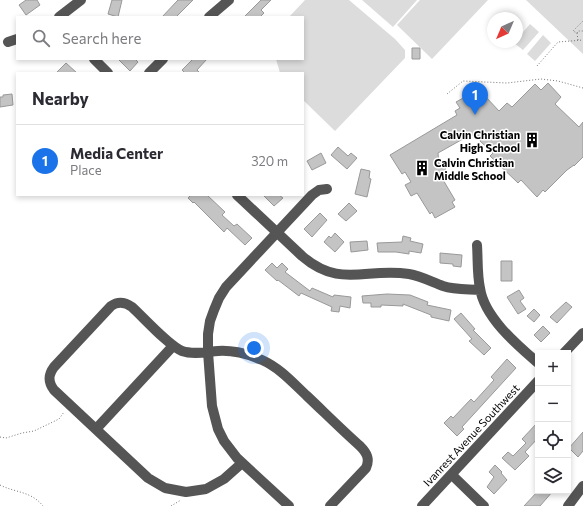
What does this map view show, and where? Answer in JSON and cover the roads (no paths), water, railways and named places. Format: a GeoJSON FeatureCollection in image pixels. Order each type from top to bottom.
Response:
{"type":"FeatureCollection","features":[{"type":"Feature","properties":{"kind":"street"},"geometry":{"type":"LineString","coordinates":[[59,16],[81,0]]}},
{"type":"Feature","properties":{"kind":"street"},"geometry":{"type":"LineString","coordinates":[[210,16],[229,0]]}},
{"type":"Feature","properties":{"kind":"street"},"geometry":{"type":"LineString","coordinates":[[95,60],[107,72]]}},
{"type":"Feature","properties":{"kind":"street"},"geometry":{"type":"LineString","coordinates":[[150,72],[162,60]]}},
{"type":"Feature","properties":{"kind":"street"},"geometry":{"type":"LineString","coordinates":[[289,506],[232,452],[224,441],[215,422],[212,406],[208,334],[210,321],[218,298],[233,279],[312,195],[319,190],[327,189]]}},
{"type":"Feature","properties":{"kind":"street"},"geometry":{"type":"LineString","coordinates":[[238,196],[276,233],[310,263],[321,269],[333,273],[354,275],[397,272],[416,275],[449,288],[480,290]]}},
{"type":"Feature","properties":{"kind":"street"},"geometry":{"type":"LineString","coordinates":[[477,245],[480,290],[490,313],[503,329],[535,360]]}},
{"type":"Feature","properties":{"kind":"street"},"geometry":{"type":"LineString","coordinates":[[242,463],[228,477],[212,487],[196,491],[183,492],[166,488],[152,481],[52,388],[49,379],[50,374],[54,367],[116,303],[122,303],[132,307],[173,346],[182,351],[189,353],[223,351],[241,353],[258,358],[271,365],[290,380],[366,452],[368,460],[364,471],[330,506]]}},
{"type":"Feature","properties":{"kind":"street"},"geometry":{"type":"LineString","coordinates":[[567,350],[583,333]]}},
{"type":"Feature","properties":{"kind":"street"},"geometry":{"type":"LineString","coordinates":[[96,429],[173,346]]}},
{"type":"Feature","properties":{"kind":"street","name":"Ivanrest Avenue Southwest"},"geometry":{"type":"LineString","coordinates":[[422,506],[535,383]]}},
{"type":"Feature","properties":{"kind":"street"},"geometry":{"type":"LineString","coordinates":[[452,475],[484,506]]}},
{"type":"Feature","properties":{"kind":"street"},"geometry":{"type":"LineString","coordinates":[[568,506],[583,486]]}},
{"type":"Feature","properties":{"kind":"place","name":"Media Center"},"geometry":{"type":"Point","coordinates":[475,115]}},
{"type":"Feature","properties":{"kind":"place","name":"Calvin Christian High School"},"geometry":{"type":"Point","coordinates":[532,140]}},
{"type":"Feature","properties":{"kind":"place","name":"Calvin Christian Middle School"},"geometry":{"type":"Point","coordinates":[422,168]}}]}
